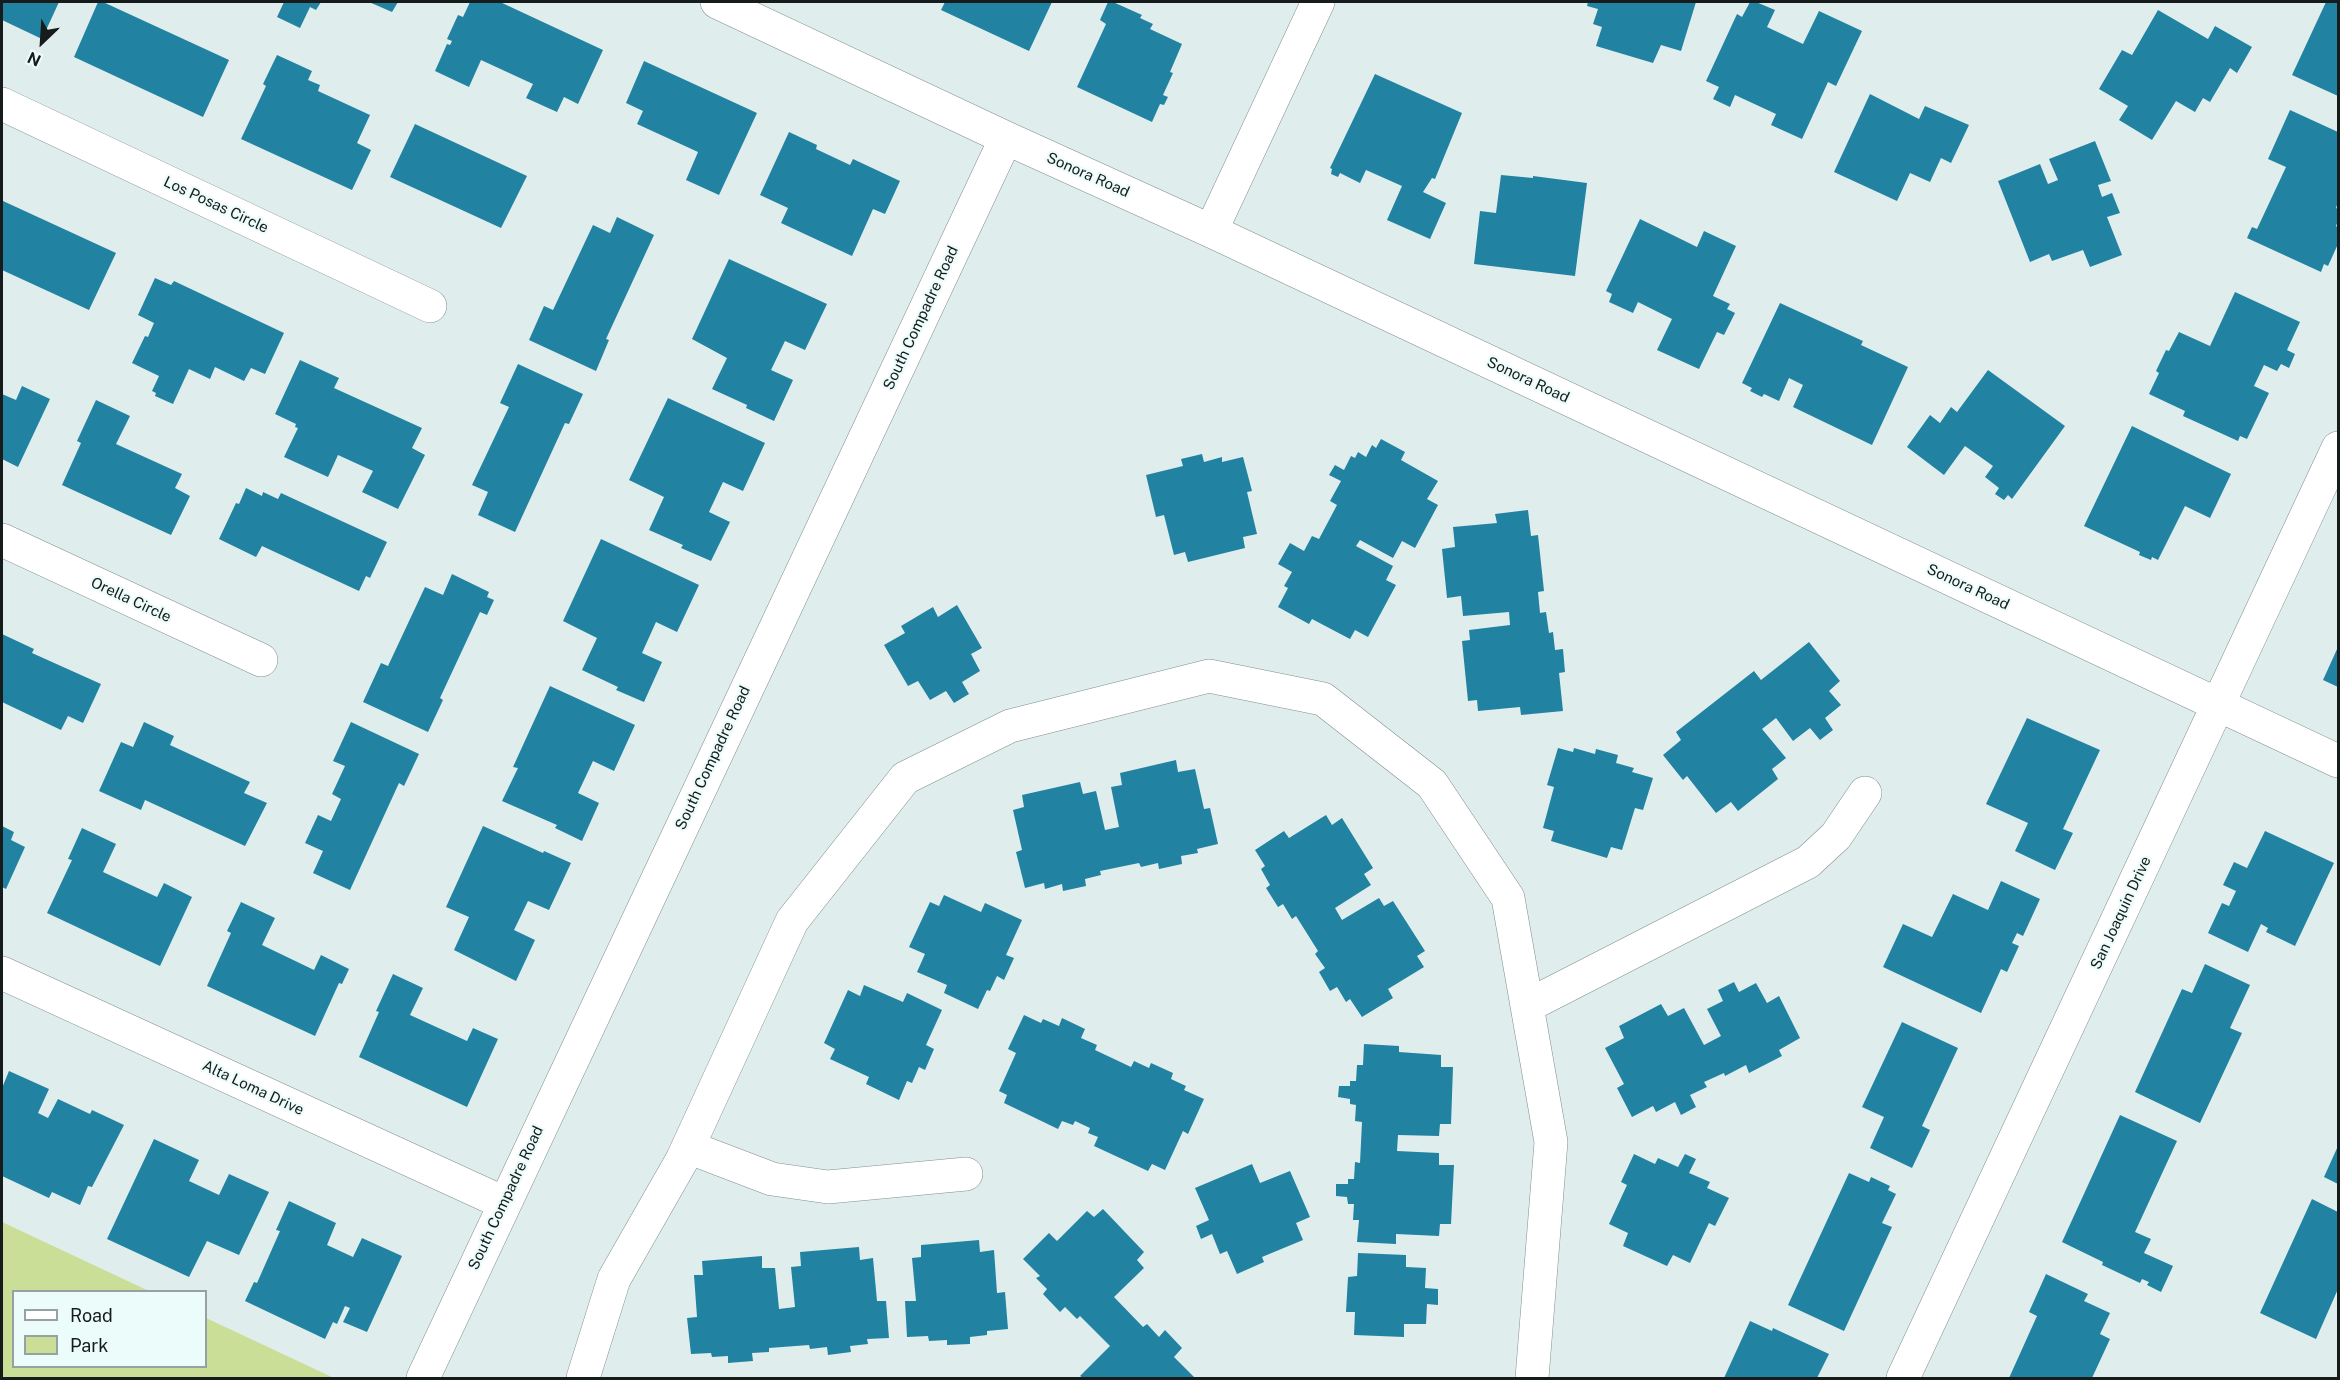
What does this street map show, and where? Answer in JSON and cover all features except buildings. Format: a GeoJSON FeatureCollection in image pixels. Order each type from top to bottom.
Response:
{"type":"FeatureCollection","features":[{"type":"Feature","properties":{"kind":"street","name":"Sonora Road"},"geometry":{"type":"LineString","coordinates":[[717,2],[1006,138],[1211,231],[2338,761]]}},
{"type":"Feature","properties":{"kind":"street"},"geometry":{"type":"LineString","coordinates":[[1211,231],[1317,2]]}},
{"type":"Feature","properties":{"kind":"street","name":"Los Posas Circle"},"geometry":{"type":"LineString","coordinates":[[2,104],[429,306]]}},
{"type":"Feature","properties":{"kind":"street","name":"South Compadre Road"},"geometry":{"type":"LineString","coordinates":[[423,1378],[1006,138]]}},
{"type":"Feature","properties":{"kind":"street","name":"San Joaquin Drive"},"geometry":{"type":"LineString","coordinates":[[1903,1378],[2338,448]]}},
{"type":"Feature","properties":{"kind":"street","name":"Orella Circle"},"geometry":{"type":"LineString","coordinates":[[2,540],[261,660]]}},
{"type":"Feature","properties":{"kind":"street"},"geometry":{"type":"LineString","coordinates":[[583,1378],[614,1279],[688,1147],[792,921],[905,778],[1010,726],[1209,676],[1323,699],[1432,784],[1508,898],[1551,1142],[1532,1378]]}},
{"type":"Feature","properties":{"kind":"street"},"geometry":{"type":"LineString","coordinates":[[1527,1006],[1808,862],[1836,836],[1865,793]]}},
{"type":"Feature","properties":{"kind":"street","name":"Alta Loma Drive"},"geometry":{"type":"LineString","coordinates":[[2,973],[504,1203]]}},
{"type":"Feature","properties":{"kind":"street"},"geometry":{"type":"LineString","coordinates":[[688,1147],[772,1179],[828,1186],[966,1174]]}},
{"type":"Feature","properties":{"kind":"green space"},"geometry":{"type":"Polygon","coordinates":[[[2,1222],[147,1290],[12,1290],[12,1368],[207,1368],[207,1318],[334,1378],[2,1378],[2,1222]]]}}]}
